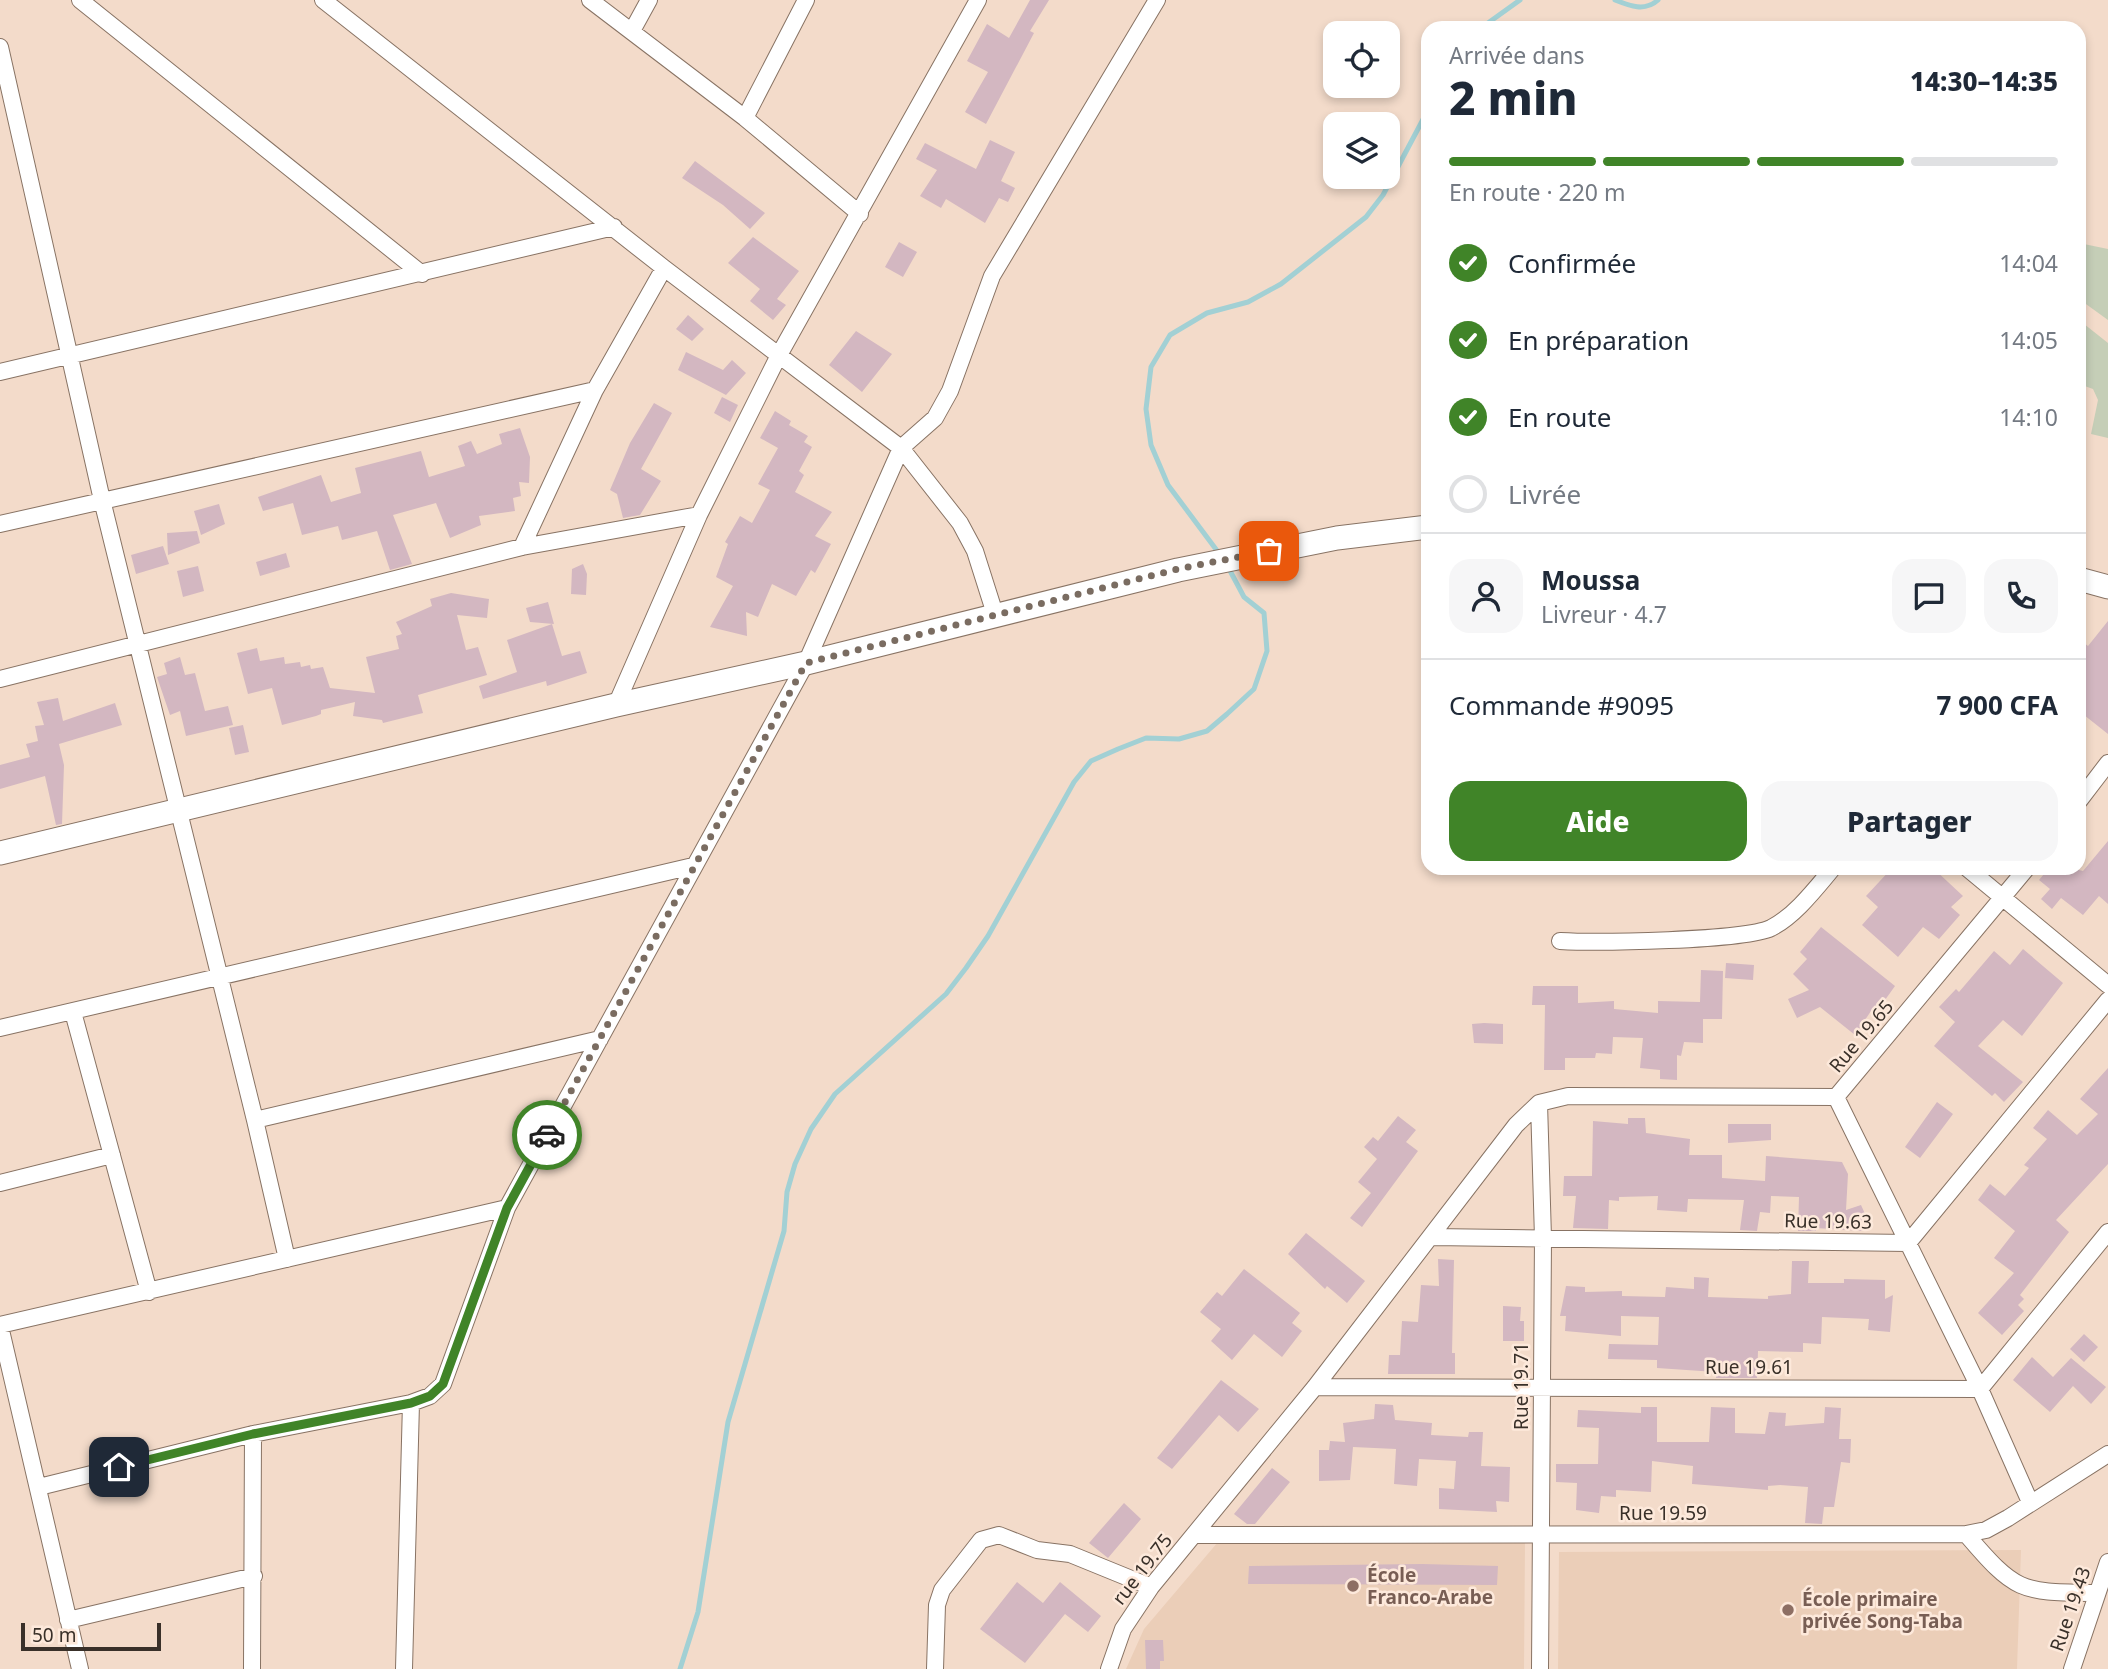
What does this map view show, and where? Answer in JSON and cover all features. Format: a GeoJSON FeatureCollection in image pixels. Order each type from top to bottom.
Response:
{"type":"FeatureCollection","features":[{"type":"Feature","properties":{"kind":"street"},"geometry":{"type":"LineString","coordinates":[[80,0],[422,274]]}},
{"type":"Feature","properties":{"kind":"street"},"geometry":{"type":"LineString","coordinates":[[323,0],[664,268],[901,448],[960,523],[975,551],[995,614]]}},
{"type":"Feature","properties":{"kind":"street"},"geometry":{"type":"LineString","coordinates":[[590,0],[745,118],[860,214]]}},
{"type":"Feature","properties":{"kind":"street"},"geometry":{"type":"LineString","coordinates":[[632,31],[649,0]]}},
{"type":"Feature","properties":{"kind":"street"},"geometry":{"type":"LineString","coordinates":[[745,118],[806,0]]}},
{"type":"Feature","properties":{"kind":"street"},"geometry":{"type":"LineString","coordinates":[[616,705],[699,516],[779,355],[978,0]]}},
{"type":"Feature","properties":{"kind":"street"},"geometry":{"type":"LineString","coordinates":[[38,1487],[253,1434],[411,1403],[430,1396],[443,1384],[507,1208],[806,663],[901,448],[935,418],[950,391],[992,276],[1155,1]]}},
{"type":"Feature","properties":{"kind":"street"},"geometry":{"type":"LineString","coordinates":[[0,47],[102,500],[287,1259]]}},
{"type":"Feature","properties":{"kind":"street"},"geometry":{"type":"LineString","coordinates":[[0,372],[614,227]]}},
{"type":"Feature","properties":{"kind":"street"},"geometry":{"type":"LineString","coordinates":[[522,547],[595,390],[664,268]]}},
{"type":"Feature","properties":{"kind":"street"},"geometry":{"type":"LineString","coordinates":[[0,524],[595,390]]}},
{"type":"Feature","properties":{"kind":"street"},"geometry":{"type":"LineString","coordinates":[[0,679],[522,547],[699,516]]}},
{"type":"Feature","properties":{"kind":"street"},"geometry":{"type":"LineString","coordinates":[[0,853],[177,813],[616,705],[806,663],[1178,569],[1337,538],[1421,528]]}},
{"type":"Feature","properties":{"kind":"street"},"geometry":{"type":"LineString","coordinates":[[2086,581],[2108,587]]}},
{"type":"Feature","properties":{"kind":"street"},"geometry":{"type":"LineString","coordinates":[[2086,792],[2108,763]]}},
{"type":"Feature","properties":{"kind":"street"},"geometry":{"type":"LineString","coordinates":[[0,1028],[693,866]]}},
{"type":"Feature","properties":{"kind":"street"},"geometry":{"type":"LineString","coordinates":[[1560,940],[1716,936],[1768,930],[1783,921],[1826,875]]}},
{"type":"Feature","properties":{"kind":"street"},"geometry":{"type":"LineString","coordinates":[[1976,875],[2108,985]]}},
{"type":"Feature","properties":{"kind":"street","name":"Rue 19.65"},"geometry":{"type":"LineString","coordinates":[[1539,1103],[1568,1096],[1836,1097],[2022,875]]}},
{"type":"Feature","properties":{"kind":"street"},"geometry":{"type":"LineString","coordinates":[[1908,1243],[2108,1000]]}},
{"type":"Feature","properties":{"kind":"street"},"geometry":{"type":"LineString","coordinates":[[73,1012],[149,1292]]}},
{"type":"Feature","properties":{"kind":"street"},"geometry":{"type":"LineString","coordinates":[[255,1119],[600,1039]]}},
{"type":"Feature","properties":{"kind":"street"},"geometry":{"type":"LineString","coordinates":[[1836,1097],[1980,1389],[2030,1502]]}},
{"type":"Feature","properties":{"kind":"street","name":"rue 19.75"},"geometry":{"type":"LineString","coordinates":[[1109,1669],[1123,1629],[1151,1587],[1315,1387],[1517,1125],[1539,1103]]}},
{"type":"Feature","properties":{"kind":"street","name":"Rue 19.71"},"geometry":{"type":"LineString","coordinates":[[1539,1103],[1543,1238],[1540,1669]]}},
{"type":"Feature","properties":{"kind":"street"},"geometry":{"type":"LineString","coordinates":[[0,1183],[112,1155]]}},
{"type":"Feature","properties":{"kind":"street"},"geometry":{"type":"LineString","coordinates":[[80,1669],[0,1326],[507,1208]]}},
{"type":"Feature","properties":{"kind":"street"},"geometry":{"type":"LineString","coordinates":[[1980,1389],[2108,1232]]}},
{"type":"Feature","properties":{"kind":"street","name":"Rue 19.63"},"geometry":{"type":"LineString","coordinates":[[1432,1237],[1908,1243]]}},
{"type":"Feature","properties":{"kind":"street","name":"Rue 19.61"},"geometry":{"type":"LineString","coordinates":[[1315,1387],[1980,1389]]}},
{"type":"Feature","properties":{"kind":"street"},"geometry":{"type":"LineString","coordinates":[[404,1669],[411,1403]]}},
{"type":"Feature","properties":{"kind":"street"},"geometry":{"type":"LineString","coordinates":[[252,1669],[253,1434]]}},
{"type":"Feature","properties":{"kind":"street","name":"Rue 19.59"},"geometry":{"type":"LineString","coordinates":[[1195,1535],[1966,1534],[1986,1530],[2108,1454]]}},
{"type":"Feature","properties":{"kind":"street"},"geometry":{"type":"LineString","coordinates":[[1966,1534],[2005,1577],[2026,1590],[2098,1593]]}},
{"type":"Feature","properties":{"kind":"street"},"geometry":{"type":"LineString","coordinates":[[935,1669],[937,1605],[942,1590],[981,1540],[989,1535],[999,1535],[1037,1549],[1079,1557],[1151,1587]]}},
{"type":"Feature","properties":{"kind":"street","name":"Rue 19.43"},"geometry":{"type":"LineString","coordinates":[[2071,1669],[2108,1562]]}},
{"type":"Feature","properties":{"kind":"street"},"geometry":{"type":"LineString","coordinates":[[68,1620],[254,1576]]}},
{"type":"Feature","properties":{"kind":"shaded area","name":"École Franco-Arabe"},"geometry":{"type":"Polygon","coordinates":[[[1218,1542],[1525,1543],[1524,1669],[1126,1669],[1144,1629],[1218,1542]]]}},
{"type":"Feature","properties":{"kind":"shaded area","name":"École primaire privée Song-Taba"},"geometry":{"type":"Polygon","coordinates":[[[2021,1550],[2017,1669],[1558,1669],[1559,1552],[2021,1550]]]}},
{"type":"Feature","properties":{"kind":"green space"},"geometry":{"type":"Polygon","coordinates":[[[2086,244],[2108,249],[2108,320],[2086,304],[2086,244]]]}},
{"type":"Feature","properties":{"kind":"green space"},"geometry":{"type":"Polygon","coordinates":[[[2086,326],[2108,343],[2108,438],[2091,434],[2098,400],[2093,389],[2086,386],[2086,326]]]}},
{"type":"Feature","properties":{"kind":"building"},"geometry":{"type":"Polygon","coordinates":[[[1030,0],[1049,0],[1030,31],[1034,33],[986,124],[965,112],[988,72],[967,61],[987,24],[1009,38],[1030,0]]]}},
{"type":"Feature","properties":{"kind":"building"},"geometry":{"type":"Polygon","coordinates":[[[990,140],[1015,152],[1001,181],[1015,188],[1008,202],[999,198],[985,223],[946,199],[941,208],[920,196],[937,170],[916,159],[925,143],[976,169],[990,140]]]}},
{"type":"Feature","properties":{"kind":"building"},"geometry":{"type":"Polygon","coordinates":[[[695,161],[765,213],[750,229],[723,205],[682,178],[695,161]]]}},
{"type":"Feature","properties":{"kind":"building"},"geometry":{"type":"Polygon","coordinates":[[[753,237],[799,271],[777,299],[786,305],[773,320],[750,301],[760,289],[728,263],[753,237]]]}},
{"type":"Feature","properties":{"kind":"building"},"geometry":{"type":"Polygon","coordinates":[[[899,242],[917,252],[903,277],[885,267],[899,242]]]}},
{"type":"Feature","properties":{"kind":"building"},"geometry":{"type":"Polygon","coordinates":[[[688,315],[704,329],[692,341],[676,329],[688,315]]]}},
{"type":"Feature","properties":{"kind":"building"},"geometry":{"type":"Polygon","coordinates":[[[856,331],[892,354],[862,392],[829,365],[856,331]]]}},
{"type":"Feature","properties":{"kind":"building"},"geometry":{"type":"Polygon","coordinates":[[[686,352],[723,370],[732,360],[746,373],[726,395],[678,370],[686,352]]]}},
{"type":"Feature","properties":{"kind":"building"},"geometry":{"type":"Polygon","coordinates":[[[722,397],[738,405],[730,422],[714,413],[722,397]]]}},
{"type":"Feature","properties":{"kind":"building"},"geometry":{"type":"Polygon","coordinates":[[[654,403],[672,413],[641,469],[661,481],[640,515],[623,518],[617,494],[610,490],[630,443],[654,403]]]}},
{"type":"Feature","properties":{"kind":"building"},"geometry":{"type":"Polygon","coordinates":[[[775,411],[791,421],[789,425],[808,436],[804,442],[812,447],[799,471],[804,475],[795,492],[832,512],[815,536],[831,544],[815,573],[811,570],[796,596],[772,584],[758,617],[746,612],[747,636],[710,627],[733,586],[716,577],[728,544],[725,542],[740,516],[752,523],[770,490],[758,484],[778,448],[760,438],[775,411]]]}},
{"type":"Feature","properties":{"kind":"building"},"geometry":{"type":"Polygon","coordinates":[[[520,428],[530,457],[529,483],[519,482],[521,496],[513,498],[515,511],[479,516],[481,525],[450,538],[436,503],[393,515],[412,564],[390,570],[377,531],[342,540],[338,526],[302,535],[293,503],[263,511],[258,497],[321,475],[331,502],[361,493],[355,468],[421,451],[429,477],[465,466],[458,446],[471,441],[477,454],[502,444],[499,434],[520,428]]]}},
{"type":"Feature","properties":{"kind":"building"},"geometry":{"type":"Polygon","coordinates":[[[219,504],[225,524],[201,535],[194,511],[219,504]]]}},
{"type":"Feature","properties":{"kind":"building"},"geometry":{"type":"Polygon","coordinates":[[[197,531],[200,543],[168,555],[167,533],[197,531]]]}},
{"type":"Feature","properties":{"kind":"building"},"geometry":{"type":"Polygon","coordinates":[[[163,546],[169,564],[136,574],[131,555],[163,546]]]}},
{"type":"Feature","properties":{"kind":"building"},"geometry":{"type":"Polygon","coordinates":[[[286,553],[290,567],[260,576],[256,562],[286,553]]]}},
{"type":"Feature","properties":{"kind":"building"},"geometry":{"type":"Polygon","coordinates":[[[583,564],[587,574],[586,595],[571,594],[572,569],[583,564]]]}},
{"type":"Feature","properties":{"kind":"building"},"geometry":{"type":"Polygon","coordinates":[[[198,566],[204,591],[183,597],[177,571],[198,566]]]}},
{"type":"Feature","properties":{"kind":"building"},"geometry":{"type":"Polygon","coordinates":[[[451,593],[489,599],[487,618],[457,615],[466,650],[478,647],[487,675],[418,695],[423,713],[383,723],[382,720],[353,716],[355,702],[321,710],[321,714],[316,716],[282,725],[272,688],[248,694],[237,653],[257,648],[260,661],[284,657],[285,664],[300,662],[301,667],[323,667],[330,688],[375,693],[366,657],[399,649],[396,636],[402,634],[396,622],[432,606],[430,599],[451,593]]]}},
{"type":"Feature","properties":{"kind":"building"},"geometry":{"type":"Polygon","coordinates":[[[548,602],[554,624],[530,622],[526,608],[548,602]]]}},
{"type":"Feature","properties":{"kind":"building"},"geometry":{"type":"Polygon","coordinates":[[[2108,621],[2108,734],[2086,717],[2086,644],[2088,646],[2108,621]]]}},
{"type":"Feature","properties":{"kind":"building"},"geometry":{"type":"Polygon","coordinates":[[[552,624],[562,656],[580,651],[587,673],[547,686],[546,681],[483,699],[479,686],[517,672],[507,640],[552,624]]]}},
{"type":"Feature","properties":{"kind":"building"},"geometry":{"type":"Polygon","coordinates":[[[180,657],[185,675],[195,673],[205,711],[228,706],[233,725],[186,736],[180,711],[170,715],[157,677],[167,674],[164,663],[180,657]]]}},
{"type":"Feature","properties":{"kind":"building"},"geometry":{"type":"Polygon","coordinates":[[[58,698],[63,721],[115,703],[122,725],[59,744],[64,765],[62,824],[56,825],[45,776],[0,789],[0,765],[30,757],[26,744],[38,741],[35,726],[44,725],[37,702],[58,698]]]}},
{"type":"Feature","properties":{"kind":"building"},"geometry":{"type":"Polygon","coordinates":[[[243,725],[249,752],[235,755],[229,728],[243,725]]]}},
{"type":"Feature","properties":{"kind":"building"},"geometry":{"type":"Polygon","coordinates":[[[2108,841],[2108,904],[2099,896],[2083,915],[2061,898],[2052,909],[2041,899],[2050,889],[2039,880],[2043,875],[2086,875],[2086,867],[2108,841]]]}},
{"type":"Feature","properties":{"kind":"building"},"geometry":{"type":"Polygon","coordinates":[[[1886,875],[1940,875],[1963,896],[1951,907],[1960,915],[1939,939],[1923,927],[1898,957],[1862,925],[1878,907],[1866,896],[1886,875]]]}},
{"type":"Feature","properties":{"kind":"building"},"geometry":{"type":"Polygon","coordinates":[[[1821,927],[1895,986],[1875,1014],[1871,1011],[1855,1035],[1820,1007],[1797,1018],[1788,999],[1809,990],[1793,974],[1807,959],[1800,952],[1821,927]]]}},
{"type":"Feature","properties":{"kind":"building"},"geometry":{"type":"Polygon","coordinates":[[[2023,949],[2063,983],[2022,1036],[2003,1020],[1978,1046],[2023,1082],[2004,1102],[1995,1093],[1992,1096],[1934,1046],[1955,1022],[1939,1007],[1956,989],[1959,992],[1994,951],[2010,965],[2023,949]]]}},
{"type":"Feature","properties":{"kind":"building"},"geometry":{"type":"Polygon","coordinates":[[[1726,963],[1754,965],[1753,980],[1725,978],[1726,963]]]}},
{"type":"Feature","properties":{"kind":"building"},"geometry":{"type":"Polygon","coordinates":[[[1701,970],[1723,971],[1722,1019],[1703,1019],[1703,1043],[1684,1042],[1681,1056],[1677,1055],[1677,1080],[1660,1079],[1660,1070],[1640,1068],[1643,1038],[1613,1037],[1612,1054],[1596,1053],[1595,1058],[1565,1058],[1565,1070],[1544,1070],[1545,1005],[1532,1005],[1533,986],[1578,986],[1578,1003],[1614,1001],[1614,1009],[1658,1013],[1658,1001],[1700,1002],[1701,970]]]}},
{"type":"Feature","properties":{"kind":"building"},"geometry":{"type":"Polygon","coordinates":[[[1472,1024],[1503,1024],[1503,1044],[1474,1043],[1472,1024]]]}},
{"type":"Feature","properties":{"kind":"building"},"geometry":{"type":"Polygon","coordinates":[[[2108,1068],[2108,1164],[2056,1220],[2069,1232],[2020,1295],[2024,1299],[2018,1305],[2024,1311],[2002,1335],[1978,1313],[2014,1273],[1994,1258],[2015,1231],[1978,1200],[1990,1184],[2005,1196],[2029,1168],[2024,1165],[2047,1139],[2033,1128],[2048,1110],[2077,1135],[2098,1114],[2080,1099],[2108,1068]]]}},
{"type":"Feature","properties":{"kind":"building"},"geometry":{"type":"Polygon","coordinates":[[[1937,1102],[1953,1114],[1920,1158],[1905,1147],[1937,1102]]]}},
{"type":"Feature","properties":{"kind":"building"},"geometry":{"type":"Polygon","coordinates":[[[1398,1116],[1416,1130],[1406,1142],[1418,1151],[1362,1227],[1350,1218],[1371,1193],[1358,1182],[1377,1159],[1364,1147],[1373,1137],[1378,1141],[1398,1116]]]}},
{"type":"Feature","properties":{"kind":"building"},"geometry":{"type":"Polygon","coordinates":[[[1628,1118],[1645,1118],[1646,1133],[1690,1139],[1689,1155],[1722,1155],[1722,1178],[1765,1181],[1766,1156],[1842,1162],[1848,1174],[1846,1210],[1861,1205],[1871,1227],[1862,1231],[1816,1228],[1816,1231],[1798,1231],[1799,1197],[1771,1196],[1770,1213],[1760,1212],[1757,1231],[1740,1230],[1744,1200],[1688,1199],[1687,1212],[1657,1210],[1658,1196],[1619,1197],[1619,1201],[1609,1200],[1608,1229],[1573,1228],[1576,1196],[1563,1196],[1564,1176],[1592,1176],[1593,1121],[1628,1124],[1628,1118]]]}},
{"type":"Feature","properties":{"kind":"building"},"geometry":{"type":"Polygon","coordinates":[[[1728,1124],[1771,1124],[1771,1140],[1728,1143],[1728,1124]]]}},
{"type":"Feature","properties":{"kind":"building"},"geometry":{"type":"Polygon","coordinates":[[[1306,1233],[1365,1281],[1347,1303],[1327,1286],[1325,1289],[1288,1254],[1306,1233]]]}},
{"type":"Feature","properties":{"kind":"building"},"geometry":{"type":"Polygon","coordinates":[[[1438,1259],[1454,1260],[1452,1353],[1455,1353],[1455,1374],[1388,1374],[1389,1355],[1400,1355],[1402,1321],[1418,1322],[1421,1285],[1439,1286],[1438,1259]]]}},
{"type":"Feature","properties":{"kind":"building"},"geometry":{"type":"Polygon","coordinates":[[[1792,1261],[1809,1261],[1808,1283],[1844,1283],[1844,1279],[1885,1280],[1885,1299],[1893,1295],[1890,1332],[1868,1330],[1869,1319],[1822,1317],[1821,1344],[1803,1343],[1803,1352],[1758,1351],[1757,1378],[1716,1378],[1716,1372],[1657,1368],[1657,1360],[1608,1359],[1609,1344],[1658,1345],[1659,1317],[1621,1316],[1621,1336],[1565,1331],[1566,1316],[1560,1316],[1566,1286],[1585,1287],[1585,1292],[1622,1291],[1622,1296],[1665,1297],[1666,1287],[1694,1289],[1694,1277],[1709,1278],[1708,1297],[1768,1299],[1768,1296],[1791,1294],[1792,1261]]]}},
{"type":"Feature","properties":{"kind":"building"},"geometry":{"type":"Polygon","coordinates":[[[1244,1269],[1300,1313],[1292,1323],[1302,1331],[1282,1357],[1254,1334],[1232,1360],[1211,1341],[1221,1329],[1200,1312],[1217,1292],[1222,1296],[1244,1269]]]}},
{"type":"Feature","properties":{"kind":"building"},"geometry":{"type":"Polygon","coordinates":[[[1503,1306],[1521,1307],[1520,1321],[1524,1321],[1524,1341],[1503,1341],[1503,1306]]]}},
{"type":"Feature","properties":{"kind":"building"},"geometry":{"type":"Polygon","coordinates":[[[2084,1334],[2098,1347],[2084,1362],[2070,1349],[2084,1334]]]}},
{"type":"Feature","properties":{"kind":"building"},"geometry":{"type":"Polygon","coordinates":[[[2032,1357],[2053,1377],[2071,1358],[2106,1387],[2091,1404],[2073,1386],[2050,1412],[2013,1380],[2032,1357]]]}},
{"type":"Feature","properties":{"kind":"building"},"geometry":{"type":"Polygon","coordinates":[[[1221,1380],[1259,1409],[1238,1432],[1219,1415],[1172,1469],[1157,1458],[1221,1380]]]}},
{"type":"Feature","properties":{"kind":"building"},"geometry":{"type":"Polygon","coordinates":[[[1375,1404],[1393,1405],[1395,1420],[1432,1423],[1431,1435],[1468,1437],[1469,1432],[1483,1432],[1481,1466],[1510,1467],[1509,1502],[1496,1501],[1497,1512],[1439,1509],[1439,1488],[1454,1489],[1456,1461],[1419,1459],[1417,1486],[1394,1484],[1396,1449],[1353,1447],[1350,1480],[1319,1481],[1319,1450],[1329,1450],[1330,1441],[1345,1442],[1343,1423],[1374,1419],[1375,1404]]]}},
{"type":"Feature","properties":{"kind":"building"},"geometry":{"type":"Polygon","coordinates":[[[1641,1407],[1657,1407],[1657,1442],[1709,1442],[1711,1407],[1735,1408],[1735,1433],[1765,1434],[1769,1412],[1786,1413],[1785,1426],[1824,1423],[1825,1407],[1841,1408],[1839,1439],[1851,1439],[1850,1463],[1841,1462],[1834,1507],[1824,1507],[1822,1524],[1805,1523],[1808,1487],[1780,1485],[1768,1486],[1768,1490],[1692,1484],[1693,1466],[1652,1461],[1651,1492],[1616,1490],[1616,1497],[1601,1496],[1599,1513],[1576,1510],[1577,1483],[1556,1482],[1556,1464],[1598,1464],[1599,1428],[1577,1427],[1578,1410],[1641,1413],[1641,1407]]]}},
{"type":"Feature","properties":{"kind":"building"},"geometry":{"type":"Polygon","coordinates":[[[1272,1468],[1290,1482],[1255,1524],[1247,1524],[1234,1514],[1272,1468]]]}},
{"type":"Feature","properties":{"kind":"building"},"geometry":{"type":"Polygon","coordinates":[[[1124,1503],[1141,1519],[1108,1558],[1089,1543],[1124,1503]]]}},
{"type":"Feature","properties":{"kind":"building"},"geometry":{"type":"Polygon","coordinates":[[[1249,1566],[1498,1566],[1497,1585],[1248,1584],[1249,1566]]]}},
{"type":"Feature","properties":{"kind":"building"},"geometry":{"type":"Polygon","coordinates":[[[1017,1582],[1043,1603],[1060,1582],[1101,1616],[1088,1632],[1065,1614],[1025,1663],[980,1629],[1017,1582]]]}},
{"type":"Feature","properties":{"kind":"building"},"geometry":{"type":"Polygon","coordinates":[[[1145,1640],[1163,1640],[1164,1661],[1160,1661],[1160,1669],[1146,1669],[1145,1640]]]}},
{"type":"Feature","properties":{"kind":"waterway"},"geometry":{"type":"LineString","coordinates":[[1491,21],[1520,0]]}},
{"type":"Feature","properties":{"kind":"waterway"},"geometry":{"type":"LineString","coordinates":[[1615,0],[1643,7],[1658,0]]}},
{"type":"Feature","properties":{"kind":"waterway"},"geometry":{"type":"LineString","coordinates":[[1221,556],[1168,485],[1151,445],[1146,409],[1151,367],[1170,335],[1207,313],[1248,302],[1281,284],[1366,217],[1383,195],[1421,123]]}},
{"type":"Feature","properties":{"kind":"waterway"},"geometry":{"type":"LineString","coordinates":[[680,1669],[698,1612],[728,1422],[784,1231],[787,1192],[795,1164],[811,1129],[835,1094],[946,994],[966,968],[988,936],[1074,782],[1091,761],[1146,738],[1179,739],[1207,731],[1254,689],[1267,651],[1264,613],[1244,597],[1228,567]]}},
{"type":"Feature","properties":{"kind":"way so far"},"geometry":{"type":"LineString","coordinates":[[547,1135],[806,663],[1178,569],[1269,551]]}},
{"type":"Feature","properties":{"kind":"place","name":"École Franco-Arabe"},"geometry":{"type":"Point","coordinates":[1353,1586]}},
{"type":"Feature","properties":{"kind":"place","name":"École primaire privée Song-Taba"},"geometry":{"type":"Point","coordinates":[1788,1610]}},
{"type":"Feature","properties":{"kind":"route"},"geometry":{"type":"LineString","coordinates":[[119,1467],[253,1434],[411,1403],[430,1396],[443,1384],[456,1357],[507,1208],[547,1135]]}}]}
